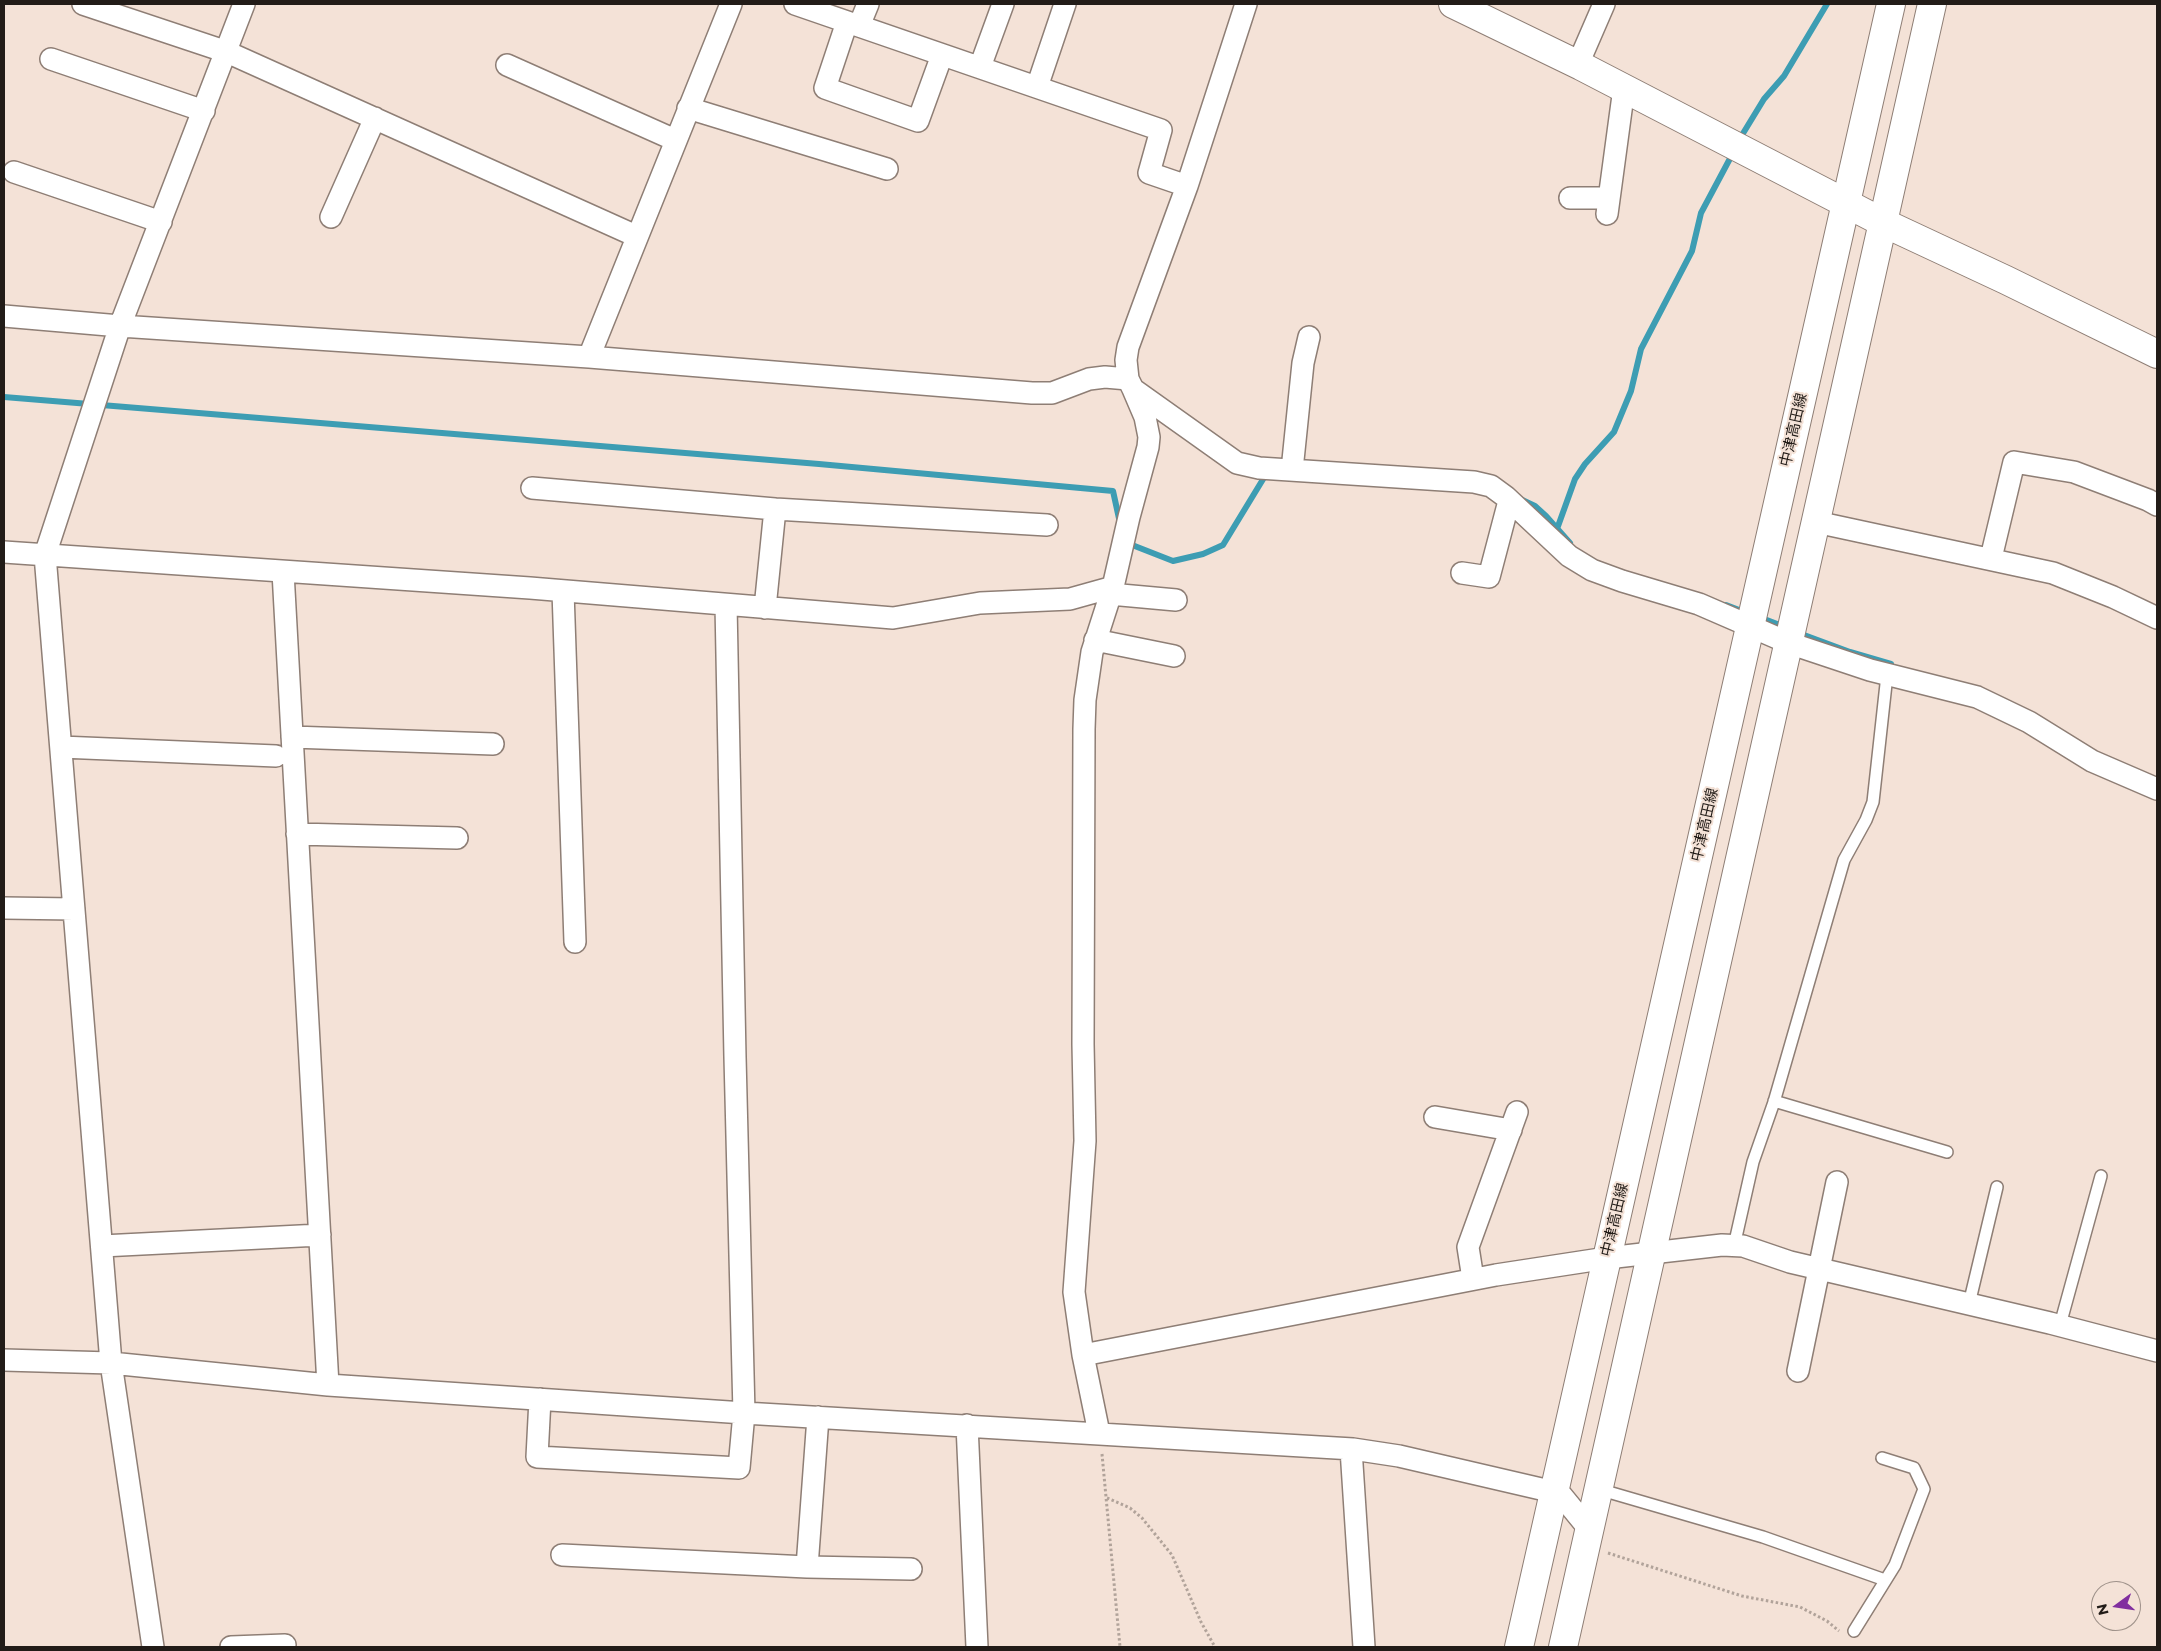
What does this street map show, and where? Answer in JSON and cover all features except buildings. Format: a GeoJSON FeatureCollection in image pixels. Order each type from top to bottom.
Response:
{"type":"FeatureCollection","features":[{"type":"Feature","properties":{"kind":"main road"},"geometry":{"type":"LineString","coordinates":[[1453,4],[1578,64],[1845,204],[2157,354]]}},
{"type":"Feature","properties":{"kind":"main road","name":"中津高田線"},"geometry":{"type":"LineString","coordinates":[[1519,1647],[1891,4]]}},
{"type":"Feature","properties":{"kind":"main road"},"geometry":{"type":"LineString","coordinates":[[1563,1647],[1932,4]]}},
{"type":"Feature","properties":{"kind":"street"},"geometry":{"type":"LineString","coordinates":[[83,4],[227,52],[636,236]]}},
{"type":"Feature","properties":{"kind":"street"},"geometry":{"type":"LineString","coordinates":[[153,1647],[111,1363],[45,555],[120,326],[244,4]]}},
{"type":"Feature","properties":{"kind":"street"},"geometry":{"type":"LineString","coordinates":[[589,356],[731,4]]}},
{"type":"Feature","properties":{"kind":"street"},"geometry":{"type":"LineString","coordinates":[[794,4],[1161,130],[1149,173],[1187,186]]}},
{"type":"Feature","properties":{"kind":"street"},"geometry":{"type":"LineString","coordinates":[[868,4],[853,24],[825,88],[918,121],[942,55]]}},
{"type":"Feature","properties":{"kind":"street"},"geometry":{"type":"LineString","coordinates":[[980,67],[1003,4]]}},
{"type":"Feature","properties":{"kind":"street"},"geometry":{"type":"LineString","coordinates":[[1037,87],[1066,4]]}},
{"type":"Feature","properties":{"kind":"street"},"geometry":{"type":"LineString","coordinates":[[1098,1433],[1083,1355],[1074,1292],[1085,1141],[1083,1044],[1084,729],[1089,666],[1112,590],[1128,517],[1148,447],[1149,437],[1145,418],[1131,384],[1126,365],[1128,347],[1187,186],[1246,4]]}},
{"type":"Feature","properties":{"kind":"street"},"geometry":{"type":"LineString","coordinates":[[1578,64],[1604,4]]}},
{"type":"Feature","properties":{"kind":"street"},"geometry":{"type":"LineString","coordinates":[[51,59],[204,111]]}},
{"type":"Feature","properties":{"kind":"street"},"geometry":{"type":"LineString","coordinates":[[507,65],[675,140]]}},
{"type":"Feature","properties":{"kind":"street"},"geometry":{"type":"LineString","coordinates":[[1570,198],[1608,206],[1624,88]]}},
{"type":"Feature","properties":{"kind":"street"},"geometry":{"type":"LineString","coordinates":[[688,108],[887,169]]}},
{"type":"Feature","properties":{"kind":"street"},"geometry":{"type":"LineString","coordinates":[[331,217],[375,118]]}},
{"type":"Feature","properties":{"kind":"street"},"geometry":{"type":"LineString","coordinates":[[14,172],[161,222]]}},
{"type":"Feature","properties":{"kind":"street"},"geometry":{"type":"LineString","coordinates":[[4,316],[120,326],[589,356],[1032,393],[1052,392],[1088,379],[1131,384],[1237,463],[1259,468],[1482,484],[1496,489],[1569,556],[1592,570],[1699,604],[1789,643],[1887,674],[1977,697],[2030,722],[2092,761],[2157,789]]}},
{"type":"Feature","properties":{"kind":"street"},"geometry":{"type":"LineString","coordinates":[[1292,470],[1303,363],[1308,337]]}},
{"type":"Feature","properties":{"kind":"street"},"geometry":{"type":"LineString","coordinates":[[1148,447],[1156,437],[1180,422]]}},
{"type":"Feature","properties":{"kind":"street"},"geometry":{"type":"LineString","coordinates":[[1991,558],[2014,462],[2074,472],[2157,505]]}},
{"type":"Feature","properties":{"kind":"street"},"geometry":{"type":"LineString","coordinates":[[532,488],[775,509],[1046,525]]}},
{"type":"Feature","properties":{"kind":"street"},"geometry":{"type":"LineString","coordinates":[[1462,573],[1489,577],[1510,501]]}},
{"type":"Feature","properties":{"kind":"street"},"geometry":{"type":"LineString","coordinates":[[765,608],[775,509]]}},
{"type":"Feature","properties":{"kind":"street"},"geometry":{"type":"LineString","coordinates":[[1816,522],[1991,558],[2053,573],[2113,597],[2157,618]]}},
{"type":"Feature","properties":{"kind":"street"},"geometry":{"type":"LineString","coordinates":[[4,552],[563,590],[893,618],[980,603],[1070,599],[1112,590],[1176,600]]}},
{"type":"Feature","properties":{"kind":"street"},"geometry":{"type":"LineString","coordinates":[[283,572],[328,1385]]}},
{"type":"Feature","properties":{"kind":"street"},"geometry":{"type":"LineString","coordinates":[[563,590],[575,942]]}},
{"type":"Feature","properties":{"kind":"street"},"geometry":{"type":"LineString","coordinates":[[540,1399],[537,1457],[739,1468],[744,1413],[726,605]]}},
{"type":"Feature","properties":{"kind":"street"},"geometry":{"type":"LineString","coordinates":[[1096,640],[1174,656]]}},
{"type":"Feature","properties":{"kind":"street"},"geometry":{"type":"LineString","coordinates":[[292,737],[493,744]]}},
{"type":"Feature","properties":{"kind":"street"},"geometry":{"type":"LineString","coordinates":[[61,747],[276,756]]}},
{"type":"Feature","properties":{"kind":"street"},"geometry":{"type":"LineString","coordinates":[[297,834],[457,838]]}},
{"type":"Feature","properties":{"kind":"street"},"geometry":{"type":"LineString","coordinates":[[4,908],[74,909]]}},
{"type":"Feature","properties":{"kind":"street"},"geometry":{"type":"LineString","coordinates":[[1435,1117],[1514,1121],[1468,1246],[1473,1279]]}},
{"type":"Feature","properties":{"kind":"street"},"geometry":{"type":"LineString","coordinates":[[1798,1371],[1837,1182]]}},
{"type":"Feature","properties":{"kind":"street"},"geometry":{"type":"LineString","coordinates":[[102,1246],[320,1235]]}},
{"type":"Feature","properties":{"kind":"street"},"geometry":{"type":"LineString","coordinates":[[1083,1355],[1473,1279],[1652,1252],[1734,1246],[1743,1246],[1782,1260],[2060,1325],[2157,1351]]}},
{"type":"Feature","properties":{"kind":"street"},"geometry":{"type":"LineString","coordinates":[[4,1360],[111,1363],[328,1385],[744,1413],[1351,1449],[1399,1456],[1554,1492],[1562,1496],[1588,1537]]}},
{"type":"Feature","properties":{"kind":"street"},"geometry":{"type":"LineString","coordinates":[[807,1567],[818,1417]]}},
{"type":"Feature","properties":{"kind":"street"},"geometry":{"type":"LineString","coordinates":[[968,1425],[978,1647]]}},
{"type":"Feature","properties":{"kind":"street"},"geometry":{"type":"LineString","coordinates":[[1351,1449],[1364,1647]]}},
{"type":"Feature","properties":{"kind":"street"},"geometry":{"type":"LineString","coordinates":[[562,1555],[807,1567],[911,1569]]}},
{"type":"Feature","properties":{"kind":"street"},"geometry":{"type":"LineString","coordinates":[[232,1647],[285,1645]]}},
{"type":"Feature","properties":{"kind":"lane"},"geometry":{"type":"LineString","coordinates":[[1734,1246],[1752,1162],[1774,1100],[1844,860],[1866,820],[1873,802],[1887,674]]}},
{"type":"Feature","properties":{"kind":"lane"},"geometry":{"type":"LineString","coordinates":[[1774,1100],[1947,1152]]}},
{"type":"Feature","properties":{"kind":"lane"},"geometry":{"type":"LineString","coordinates":[[2060,1325],[2101,1176]]}},
{"type":"Feature","properties":{"kind":"lane"},"geometry":{"type":"LineString","coordinates":[[1969,1304],[1997,1187]]}},
{"type":"Feature","properties":{"kind":"lane"},"geometry":{"type":"LineString","coordinates":[[1850,1634],[1885,1580],[1909,1530],[1924,1489],[1914,1468],[1882,1458]]}},
{"type":"Feature","properties":{"kind":"lane"},"geometry":{"type":"LineString","coordinates":[[1598,1489],[1763,1537],[1885,1580]]}},
{"type":"Feature","properties":{"kind":"path"},"geometry":{"type":"LineString","coordinates":[[1098,1433],[1107,1498],[1120,1647]]}},
{"type":"Feature","properties":{"kind":"path"},"geometry":{"type":"LineString","coordinates":[[1107,1498],[1130,1508],[1142,1518],[1166,1548],[1178,1565],[1201,1622],[1215,1647]]}},
{"type":"Feature","properties":{"kind":"path"},"geometry":{"type":"LineString","coordinates":[[1588,1537],[1742,1596],[1800,1607],[1850,1634]]}},
{"type":"Feature","properties":{"kind":"waterway"},"geometry":{"type":"LineString","coordinates":[[1739,140],[1764,99],[1784,76],[1827,4]]}},
{"type":"Feature","properties":{"kind":"waterway"},"geometry":{"type":"LineString","coordinates":[[1557,529],[1575,479],[1585,464],[1614,432],[1631,391],[1641,349],[1692,251],[1701,213],[1734,151]]}},
{"type":"Feature","properties":{"kind":"waterway"},"geometry":{"type":"LineString","coordinates":[[4,397],[819,464],[1113,491],[1120,523]]}},
{"type":"Feature","properties":{"kind":"waterway"},"geometry":{"type":"LineString","coordinates":[[1127,543],[1173,561],[1203,554],[1223,545],[1265,476],[1270,475]]}},
{"type":"Feature","properties":{"kind":"waterway"},"geometry":{"type":"LineString","coordinates":[[1518,498],[1535,506],[1570,543]]}},
{"type":"Feature","properties":{"kind":"waterway"},"geometry":{"type":"LineString","coordinates":[[1726,605],[1747,613]]}},
{"type":"Feature","properties":{"kind":"waterway"},"geometry":{"type":"LineString","coordinates":[[1759,617],[1785,627]]}},
{"type":"Feature","properties":{"kind":"waterway"},"geometry":{"type":"LineString","coordinates":[[1796,632],[1850,652],[1891,664]]}}]}
